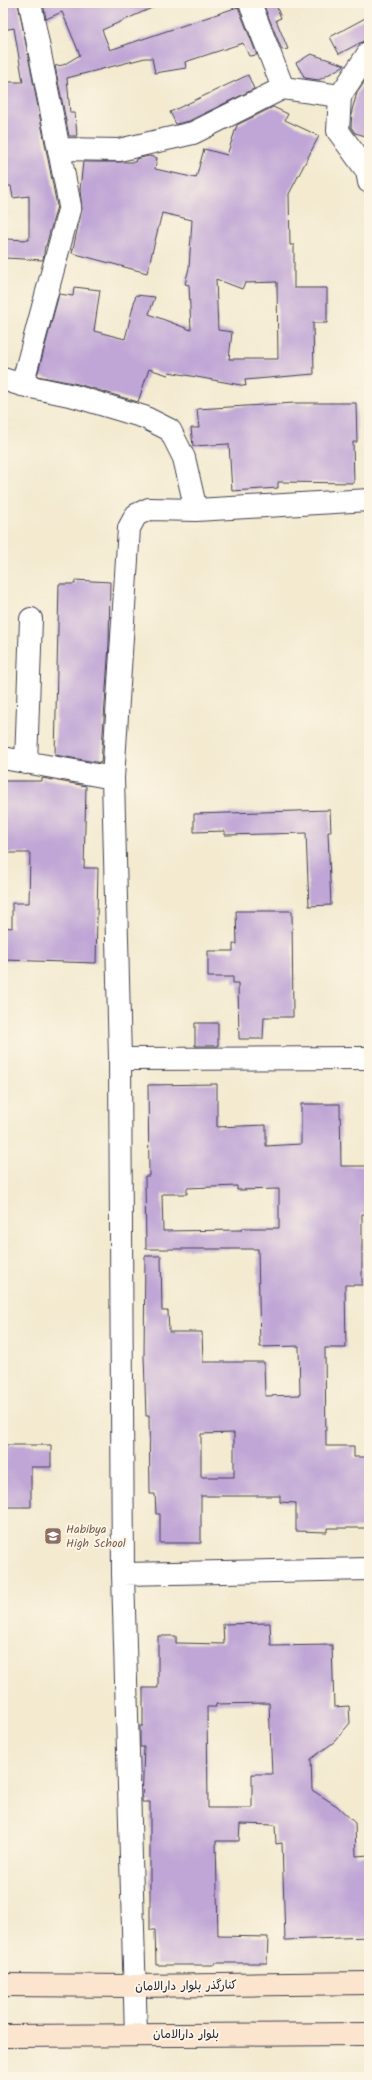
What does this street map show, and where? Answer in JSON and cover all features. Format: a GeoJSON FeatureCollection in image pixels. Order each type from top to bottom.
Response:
{"type":"FeatureCollection","features":[{"type":"Feature","properties":{"kind":"main road","name":"کنارگذر بلوار دارالامان"},"geometry":{"type":"LineString","coordinates":[[3,1986],[369,1983]]}},
{"type":"Feature","properties":{"kind":"main road","name":"بلوار دارالامان"},"geometry":{"type":"LineString","coordinates":[[3,2036],[136,2034],[369,2034]]}},
{"type":"Feature","properties":{"kind":"street"},"geometry":{"type":"LineString","coordinates":[[30,3],[70,206],[13,382],[74,396],[144,417],[170,430],[184,458],[196,510]]}},
{"type":"Feature","properties":{"kind":"street"},"geometry":{"type":"LineString","coordinates":[[250,3],[283,88]]}},
{"type":"Feature","properties":{"kind":"street"},"geometry":{"type":"LineString","coordinates":[[369,52],[340,96],[338,131],[367,170],[369,182]]}},
{"type":"Feature","properties":{"kind":"street"},"geometry":{"type":"LineString","coordinates":[[59,149],[118,150],[193,133],[283,88],[340,96]]}},
{"type":"Feature","properties":{"kind":"street"},"geometry":{"type":"LineString","coordinates":[[136,2034],[123,1574],[120,1059],[113,778],[129,528],[136,515],[149,509],[196,510],[369,500]]}},
{"type":"Feature","properties":{"kind":"street"},"geometry":{"type":"LineString","coordinates":[[26,763],[31,619]]}},
{"type":"Feature","properties":{"kind":"street"},"geometry":{"type":"LineString","coordinates":[[3,758],[113,778]]}},
{"type":"Feature","properties":{"kind":"street"},"geometry":{"type":"LineString","coordinates":[[120,1059],[369,1058]]}},
{"type":"Feature","properties":{"kind":"street"},"geometry":{"type":"LineString","coordinates":[[123,1574],[369,1569]]}},
{"type":"Feature","properties":{"kind":"building"},"geometry":{"type":"Polygon","coordinates":[[[3,3],[18,3],[57,206],[45,246],[43,260],[5,258],[5,239],[29,240],[29,196],[13,198],[11,186],[3,186],[3,82],[23,82],[14,28],[3,30],[3,3]]]}},
{"type":"Feature","properties":{"kind":"building"},"geometry":{"type":"Polygon","coordinates":[[[43,3],[163,3],[102,30],[110,50],[238,7],[257,55],[249,56],[243,43],[185,62],[186,68],[155,73],[152,58],[145,58],[67,78],[70,113],[75,113],[77,136],[69,136],[55,66],[63,65],[80,55],[62,12],[46,19],[43,3]]]}},
{"type":"Feature","properties":{"kind":"building"},"geometry":{"type":"Polygon","coordinates":[[[275,3],[281,18],[276,20],[288,49],[282,50],[264,6],[275,3]]]}},
{"type":"Feature","properties":{"kind":"building"},"geometry":{"type":"Polygon","coordinates":[[[369,16],[369,38],[339,54],[330,37],[369,16]]]}},
{"type":"Feature","properties":{"kind":"building"},"geometry":{"type":"Polygon","coordinates":[[[311,54],[345,65],[319,80],[305,78],[296,63],[311,54]]]}},
{"type":"Feature","properties":{"kind":"building"},"geometry":{"type":"Polygon","coordinates":[[[248,75],[254,89],[189,121],[176,124],[170,112],[248,75]]]}},
{"type":"Feature","properties":{"kind":"building"},"geometry":{"type":"Polygon","coordinates":[[[369,75],[369,137],[355,133],[351,127],[352,110],[357,93],[369,75]]]}},
{"type":"Feature","properties":{"kind":"building"},"geometry":{"type":"Polygon","coordinates":[[[273,107],[288,114],[285,120],[319,136],[289,194],[290,245],[294,245],[294,288],[327,288],[327,323],[313,323],[314,374],[245,380],[246,386],[169,372],[168,375],[149,369],[138,402],[78,384],[37,376],[59,294],[73,296],[74,287],[100,290],[94,331],[125,339],[136,295],[155,297],[149,314],[191,330],[189,285],[185,284],[189,268],[192,220],[162,213],[147,273],[72,253],[82,209],[80,190],[83,162],[135,162],[136,159],[149,156],[157,158],[155,169],[196,178],[204,149],[227,155],[237,125],[273,107]],[[216,279],[218,330],[232,332],[229,359],[278,359],[277,282],[245,283],[242,289],[216,279]]]}},
{"type":"Feature","properties":{"kind":"building"},"geometry":{"type":"Polygon","coordinates":[[[295,403],[356,403],[357,442],[353,442],[354,483],[278,482],[278,488],[232,491],[229,444],[193,446],[191,428],[199,428],[197,409],[295,403]]]}},
{"type":"Feature","properties":{"kind":"building"},"geometry":{"type":"Polygon","coordinates":[[[75,580],[110,582],[109,644],[101,763],[55,755],[59,584],[75,584],[75,580]]]}},
{"type":"Feature","properties":{"kind":"building"},"geometry":{"type":"Polygon","coordinates":[[[42,778],[86,786],[84,868],[98,868],[96,963],[3,960],[3,927],[12,928],[12,903],[29,903],[30,853],[3,853],[3,781],[42,781],[42,778]]]}},
{"type":"Feature","properties":{"kind":"building"},"geometry":{"type":"Polygon","coordinates":[[[330,810],[331,832],[328,832],[331,905],[309,906],[306,833],[225,835],[225,831],[194,832],[194,814],[330,810]]]}},
{"type":"Feature","properties":{"kind":"building"},"geometry":{"type":"Polygon","coordinates":[[[236,911],[292,911],[293,1017],[264,1017],[263,1039],[239,1039],[238,983],[233,983],[233,977],[208,977],[208,951],[233,951],[233,944],[237,944],[236,911]]]}},
{"type":"Feature","properties":{"kind":"building"},"geometry":{"type":"Polygon","coordinates":[[[195,1023],[218,1023],[218,1046],[195,1046],[195,1023]]]}},
{"type":"Feature","properties":{"kind":"building"},"geometry":{"type":"Polygon","coordinates":[[[217,1084],[217,1127],[266,1125],[266,1146],[301,1144],[301,1104],[340,1104],[341,1166],[368,1166],[368,1214],[362,1214],[362,1285],[345,1285],[346,1348],[325,1348],[326,1446],[354,1446],[354,1457],[369,1457],[369,1528],[327,1528],[327,1532],[296,1531],[296,1503],[280,1502],[280,1496],[201,1496],[201,1543],[160,1543],[160,1514],[156,1514],[155,1494],[150,1494],[149,1416],[146,1416],[144,1356],[145,1256],[161,1256],[162,1311],[168,1311],[169,1332],[202,1332],[203,1362],[264,1362],[265,1396],[300,1395],[299,1346],[260,1347],[258,1249],[146,1249],[145,1176],[149,1176],[148,1085],[217,1084]],[[237,1186],[187,1188],[187,1194],[162,1194],[163,1231],[279,1228],[279,1189],[237,1190],[237,1186]],[[234,1433],[201,1434],[201,1477],[234,1477],[234,1433]]]}},
{"type":"Feature","properties":{"kind":"building"},"geometry":{"type":"Polygon","coordinates":[[[3,1445],[51,1445],[51,1467],[31,1467],[31,1507],[3,1507],[3,1445]]]}},
{"type":"Feature","properties":{"kind":"building"},"geometry":{"type":"Polygon","coordinates":[[[270,1623],[271,1646],[332,1645],[334,1707],[349,1706],[350,1723],[334,1742],[311,1759],[312,1790],[337,1806],[355,1823],[356,1856],[369,1855],[369,1937],[285,1940],[282,1843],[276,1844],[275,1825],[240,1824],[239,1841],[216,1841],[218,1936],[268,1937],[267,1963],[156,1965],[155,1930],[150,1930],[150,1802],[142,1802],[144,1747],[140,1747],[140,1726],[143,1726],[143,1688],[158,1688],[158,1636],[176,1636],[176,1643],[224,1644],[223,1624],[270,1623]],[[269,1703],[216,1704],[216,1707],[207,1707],[208,1808],[252,1808],[252,1774],[272,1774],[269,1703]]]}},
{"type":"Feature","properties":{"kind":"place","name":"Habibya High School"},"geometry":{"type":"Point","coordinates":[53,1536]}}]}
